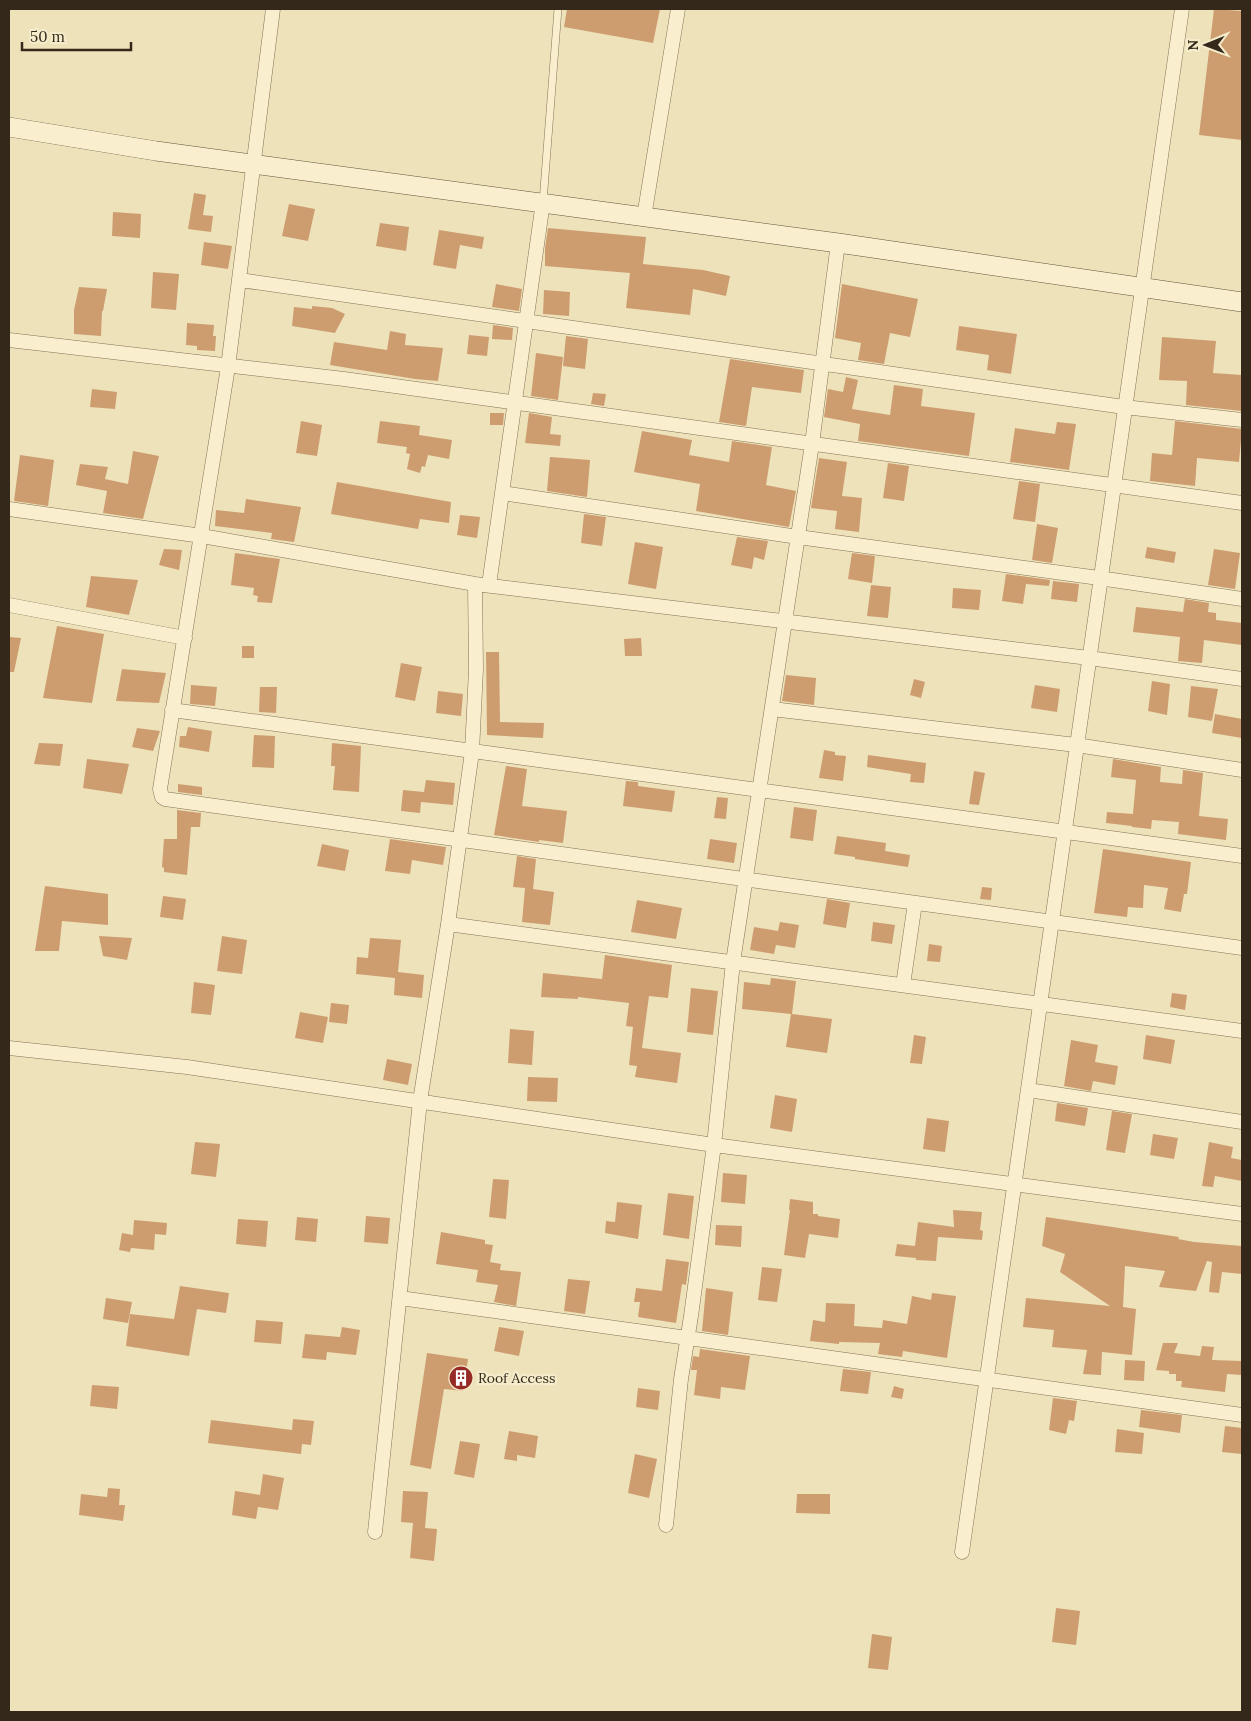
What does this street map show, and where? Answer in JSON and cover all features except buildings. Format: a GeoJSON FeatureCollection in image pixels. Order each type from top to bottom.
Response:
{"type":"FeatureCollection","features":[{"type":"Feature","properties":{"kind":"street"},"geometry":{"type":"LineString","coordinates":[[273,9],[228,367],[202,536],[172,710],[160,789],[162,797],[1242,948]]}},
{"type":"Feature","properties":{"kind":"street"},"geometry":{"type":"LineString","coordinates":[[644,217],[678,9]]}},
{"type":"Feature","properties":{"kind":"street"},"geometry":{"type":"LineString","coordinates":[[962,1552],[1140,287],[1182,9]]}},
{"type":"Feature","properties":{"kind":"street"},"geometry":{"type":"LineString","coordinates":[[9,127],[156,150],[838,243],[1242,302]]}},
{"type":"Feature","properties":{"kind":"street"},"geometry":{"type":"LineString","coordinates":[[376,1532],[420,1101],[448,924],[472,752],[482,584],[502,493],[543,202]]}},
{"type":"Feature","properties":{"kind":"street"},"geometry":{"type":"LineString","coordinates":[[666,1525],[681,1379],[714,1145],[733,962],[824,363],[838,243]]}},
{"type":"Feature","properties":{"kind":"street"},"geometry":{"type":"LineString","coordinates":[[240,280],[1124,407],[1242,420]]}},
{"type":"Feature","properties":{"kind":"street"},"geometry":{"type":"LineString","coordinates":[[9,340],[344,379],[1242,503]]}},
{"type":"Feature","properties":{"kind":"street"},"geometry":{"type":"LineString","coordinates":[[502,493],[798,537],[1242,599]]}},
{"type":"Feature","properties":{"kind":"street"},"geometry":{"type":"LineString","coordinates":[[9,509],[202,536],[482,584],[1089,658],[1242,679]]}},
{"type":"Feature","properties":{"kind":"street"},"geometry":{"type":"LineString","coordinates":[[9,605],[185,638]]}},
{"type":"Feature","properties":{"kind":"street"},"geometry":{"type":"LineString","coordinates":[[772,709],[1076,745],[1242,770]]}},
{"type":"Feature","properties":{"kind":"street"},"geometry":{"type":"LineString","coordinates":[[172,710],[1242,856]]}},
{"type":"Feature","properties":{"kind":"street"},"geometry":{"type":"LineString","coordinates":[[903,985],[915,903]]}},
{"type":"Feature","properties":{"kind":"street"},"geometry":{"type":"LineString","coordinates":[[448,924],[1242,1031]]}},
{"type":"Feature","properties":{"kind":"street"},"geometry":{"type":"LineString","coordinates":[[9,1048],[187,1067],[714,1145],[1242,1214]]}},
{"type":"Feature","properties":{"kind":"street"},"geometry":{"type":"LineString","coordinates":[[1028,1090],[1242,1122]]}},
{"type":"Feature","properties":{"kind":"street"},"geometry":{"type":"LineString","coordinates":[[400,1298],[687,1339],[987,1378],[1242,1415]]}},
{"type":"Feature","properties":{"kind":"lane"},"geometry":{"type":"LineString","coordinates":[[543,202],[558,9]]}},
{"type":"Feature","properties":{"kind":"place","name":"Roof Access"},"geometry":{"type":"Point","coordinates":[461,1378]}}]}
